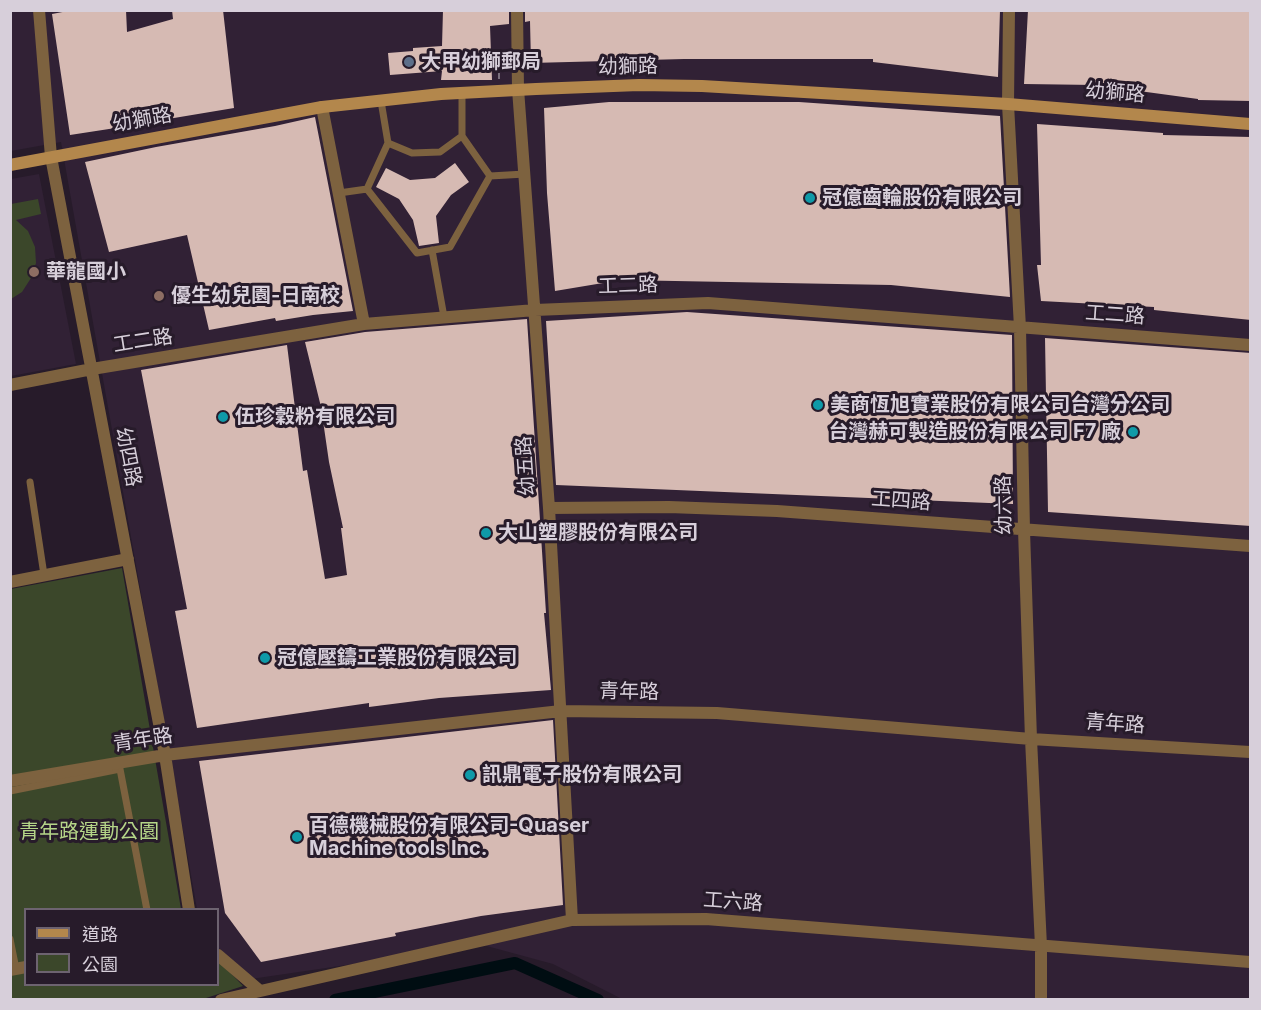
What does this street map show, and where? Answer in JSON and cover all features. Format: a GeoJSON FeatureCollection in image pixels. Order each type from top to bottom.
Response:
{"type":"FeatureCollection","features":[{"type":"Feature","properties":{"kind":"street","name":"幼四路"},"geometry":{"type":"LineString","coordinates":[[39,10],[51,157],[165,755],[189,908]]}},
{"type":"Feature","properties":{"kind":"street","name":"幼五路"},"geometry":{"type":"LineString","coordinates":[[517,10],[518,89],[549,508],[572,920]]}},
{"type":"Feature","properties":{"kind":"street","name":"幼六路"},"geometry":{"type":"LineString","coordinates":[[1009,10],[1008,104],[1020,328],[1024,530],[1041,946],[1041,999]]}},
{"type":"Feature","properties":{"kind":"street","name":"幼獅路"},"geometry":{"type":"LineString","coordinates":[[10,165],[322,107],[518,89],[639,85],[702,86],[1008,104],[1251,124]]}},
{"type":"Feature","properties":{"kind":"street"},"geometry":{"type":"LineString","coordinates":[[322,107],[364,324]]}},
{"type":"Feature","properties":{"kind":"street","name":"工二路"},"geometry":{"type":"LineString","coordinates":[[10,385],[92,369],[364,324],[535,310],[708,303],[1251,345]]}},
{"type":"Feature","properties":{"kind":"street","name":"工四路"},"geometry":{"type":"LineString","coordinates":[[549,508],[669,507],[777,511],[1251,546]]}},
{"type":"Feature","properties":{"kind":"street"},"geometry":{"type":"LineString","coordinates":[[10,582],[128,559]]}},
{"type":"Feature","properties":{"kind":"street","name":"青年路"},"geometry":{"type":"LineString","coordinates":[[10,781],[165,755],[561,711],[717,713],[1031,739],[1251,752]]}},
{"type":"Feature","properties":{"kind":"street","name":"工六路"},"geometry":{"type":"LineString","coordinates":[[221,999],[260,995],[572,920],[705,918],[1251,962]]}},
{"type":"Feature","properties":{"kind":"street"},"geometry":{"type":"LineString","coordinates":[[219,956],[260,995]]}},
{"type":"Feature","properties":{"kind":"lane"},"geometry":{"type":"LineString","coordinates":[[462,93],[462,136],[490,176]]}},
{"type":"Feature","properties":{"kind":"lane"},"geometry":{"type":"LineString","coordinates":[[367,189],[388,142],[381,101]]}},
{"type":"Feature","properties":{"kind":"lane"},"geometry":{"type":"LineString","coordinates":[[388,142],[412,153],[440,152],[462,136]]}},
{"type":"Feature","properties":{"kind":"lane"},"geometry":{"type":"LineString","coordinates":[[490,176],[525,174]]}},
{"type":"Feature","properties":{"kind":"lane"},"geometry":{"type":"LineString","coordinates":[[367,189],[417,254],[450,247],[490,176]]}},
{"type":"Feature","properties":{"kind":"lane"},"geometry":{"type":"LineString","coordinates":[[339,193],[367,189]]}},
{"type":"Feature","properties":{"kind":"lane"},"geometry":{"type":"LineString","coordinates":[[432,250],[444,317]]}},
{"type":"Feature","properties":{"kind":"lane"},"geometry":{"type":"LineString","coordinates":[[30,482],[44,575]]}},
{"type":"Feature","properties":{"kind":"lane"},"geometry":{"type":"LineString","coordinates":[[10,791],[120,769],[147,908]]}},
{"type":"Feature","properties":{"kind":"lane"},"geometry":{"type":"LineString","coordinates":[[10,939],[17,969]]}},
{"type":"Feature","properties":{"kind":"shaded area"},"geometry":{"type":"Polygon","coordinates":[[[11,11],[1250,11],[1250,999],[622,999],[553,964],[483,945],[244,980],[219,948],[219,908],[197,908],[61,142],[11,151],[11,11]]]}},
{"type":"Feature","properties":{"kind":"shaded area","name":"華龍國小"},"geometry":{"type":"Polygon","coordinates":[[[39,174],[76,364],[11,376],[11,179],[39,174]]]}},
{"type":"Feature","properties":{"kind":"green space"},"geometry":{"type":"Polygon","coordinates":[[[38,199],[41,214],[16,220],[28,231],[35,247],[36,263],[31,278],[22,292],[11,299],[11,204],[38,199]]]}},
{"type":"Feature","properties":{"kind":"green space","name":"青年路運動公園"},"geometry":{"type":"Polygon","coordinates":[[[122,568],[181,908],[24,908],[24,986],[219,986],[219,961],[243,986],[203,999],[11,999],[11,589],[122,568]]]}},
{"type":"Feature","properties":{"kind":"building"},"geometry":{"type":"Polygon","coordinates":[[[73,10],[126,10],[127,32],[173,19],[172,10],[223,10],[234,108],[70,135],[52,14],[73,10]]]}},
{"type":"Feature","properties":{"kind":"building"},"geometry":{"type":"Polygon","coordinates":[[[443,10],[509,10],[509,24],[490,26],[492,80],[441,80],[442,71],[390,75],[388,53],[442,46],[443,10]]]}},
{"type":"Feature","properties":{"kind":"building"},"geometry":{"type":"Polygon","coordinates":[[[525,10],[1000,10],[998,77],[873,62],[873,59],[684,59],[531,63],[530,21],[525,22],[525,10]]]}},
{"type":"Feature","properties":{"kind":"building"},"geometry":{"type":"Polygon","coordinates":[[[1028,10],[1251,10],[1251,101],[1198,100],[1095,85],[1024,84],[1028,10]]]}},
{"type":"Feature","properties":{"kind":"building","name":"冠億齒輪股份有限公司"},"geometry":{"type":"Polygon","coordinates":[[[609,102],[799,102],[1000,116],[1010,297],[891,285],[621,280],[555,291],[547,193],[544,108],[609,102]]]}},
{"type":"Feature","properties":{"kind":"building"},"geometry":{"type":"Polygon","coordinates":[[[315,117],[353,311],[276,321],[275,318],[209,330],[187,235],[109,252],[85,162],[315,117]]]}},
{"type":"Feature","properties":{"kind":"building"},"geometry":{"type":"Polygon","coordinates":[[[1037,124],[1163,133],[1163,135],[1251,137],[1251,320],[1154,310],[1154,307],[1041,301],[1037,265],[1041,265],[1037,124]]]}},
{"type":"Feature","properties":{"kind":"building"},"geometry":{"type":"Polygon","coordinates":[[[455,163],[469,182],[451,195],[436,216],[439,243],[419,246],[413,220],[399,199],[376,187],[386,168],[410,180],[435,178],[455,163]]]}},
{"type":"Feature","properties":{"kind":"building","name":"美商恆旭實業股份有限公司台灣分公司"},"geometry":{"type":"Polygon","coordinates":[[[687,312],[1012,335],[1013,504],[556,485],[546,321],[687,312]]]}},
{"type":"Feature","properties":{"kind":"building"},"geometry":{"type":"Polygon","coordinates":[[[527,319],[546,613],[544,613],[551,690],[439,698],[369,707],[369,703],[197,728],[175,611],[187,609],[141,370],[287,345],[303,471],[307,470],[325,579],[347,575],[341,528],[343,528],[329,462],[321,407],[305,342],[365,332],[527,319]]]}},
{"type":"Feature","properties":{"kind":"building","name":"台灣赫可製造股份有限公司 F7 廠"},"geometry":{"type":"Polygon","coordinates":[[[1045,338],[1251,353],[1251,526],[1048,512],[1045,338]]]}},
{"type":"Feature","properties":{"kind":"building"},"geometry":{"type":"Polygon","coordinates":[[[553,720],[563,905],[481,916],[395,933],[396,936],[261,962],[225,913],[199,761],[553,720]]]}},
{"type":"Feature","properties":{"kind":"waterway"},"geometry":{"type":"LineString","coordinates":[[335,1000],[515,963],[598,1000]]}},
{"type":"Feature","properties":{"kind":"place","name":"大甲幼獅郵局"},"geometry":{"type":"Point","coordinates":[409,62]}},
{"type":"Feature","properties":{"kind":"place","name":"冠億齒輪股份有限公司"},"geometry":{"type":"Point","coordinates":[810,198]}},
{"type":"Feature","properties":{"kind":"place","name":"華龍國小"},"geometry":{"type":"Point","coordinates":[34,272]}},
{"type":"Feature","properties":{"kind":"place","name":"優生幼兒園-日南校"},"geometry":{"type":"Point","coordinates":[159,296]}},
{"type":"Feature","properties":{"kind":"place","name":"美商恆旭實業股份有限公司台灣分公司"},"geometry":{"type":"Point","coordinates":[818,405]}},
{"type":"Feature","properties":{"kind":"place","name":"伍珍穀粉有限公司"},"geometry":{"type":"Point","coordinates":[223,417]}},
{"type":"Feature","properties":{"kind":"place","name":"台灣赫可製造股份有限公司 F7 廠"},"geometry":{"type":"Point","coordinates":[1133,432]}},
{"type":"Feature","properties":{"kind":"place","name":"大山塑膠股份有限公司"},"geometry":{"type":"Point","coordinates":[486,533]}},
{"type":"Feature","properties":{"kind":"place","name":"冠億壓鑄工業股份有限公司"},"geometry":{"type":"Point","coordinates":[265,658]}},
{"type":"Feature","properties":{"kind":"place","name":"訊鼎電子股份有限公司"},"geometry":{"type":"Point","coordinates":[470,775]}},
{"type":"Feature","properties":{"kind":"place","name":"百德機械股份有限公司-Quaser Machine tools Inc."},"geometry":{"type":"Point","coordinates":[297,837]}}]}
